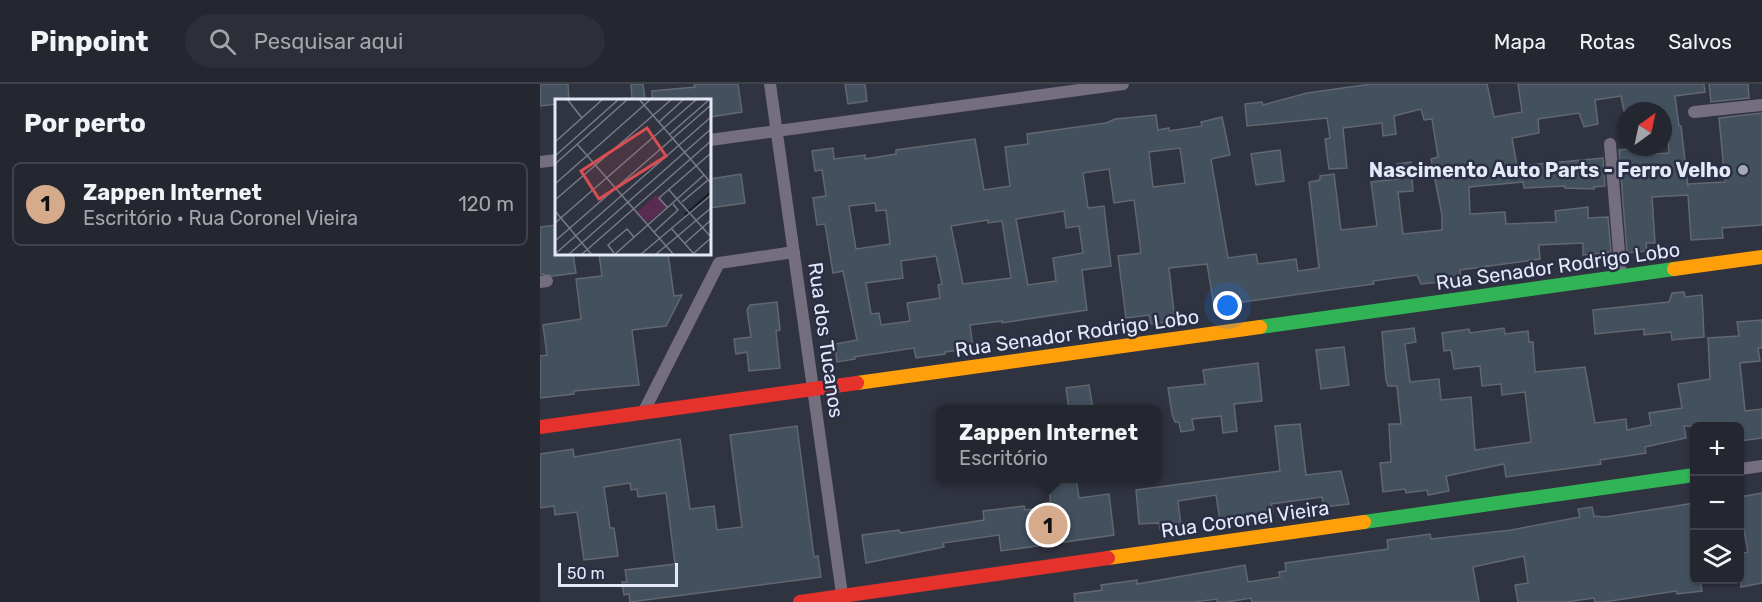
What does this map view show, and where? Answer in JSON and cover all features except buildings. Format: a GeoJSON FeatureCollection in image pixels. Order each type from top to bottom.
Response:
{"type":"FeatureCollection","features":[{"type":"Feature","properties":{"kind":"street","name":"Rua dos Tucanos"},"geometry":{"type":"LineString","coordinates":[[770,84],[843,599]]}},
{"type":"Feature","properties":{"kind":"street"},"geometry":{"type":"LineString","coordinates":[[711,140],[1123,84]]}},
{"type":"Feature","properties":{"kind":"street"},"geometry":{"type":"LineString","coordinates":[[1694,112],[1762,105]]}},
{"type":"Feature","properties":{"kind":"street"},"geometry":{"type":"LineString","coordinates":[[1610,144],[1621,276]]}},
{"type":"Feature","properties":{"kind":"street"},"geometry":{"type":"LineString","coordinates":[[540,162],[555,160]]}},
{"type":"Feature","properties":{"kind":"street"},"geometry":{"type":"LineString","coordinates":[[643,413],[719,264],[794,252]]}},
{"type":"Feature","properties":{"kind":"street","name":"Rua Senador Rodrigo Lobo"},"geometry":{"type":"LineString","coordinates":[[540,427],[1762,257]]}},
{"type":"Feature","properties":{"kind":"street"},"geometry":{"type":"LineString","coordinates":[[1744,468],[1762,466]]}},
{"type":"Feature","properties":{"kind":"street","name":"Rua Coronel Vieira"},"geometry":{"type":"LineString","coordinates":[[800,602],[843,599],[1690,476]]}},
{"type":"Feature","properties":{"kind":"traffic: fast"},"geometry":{"type":"LineString","coordinates":[[1260,327],[1674,269]]}},
{"type":"Feature","properties":{"kind":"traffic: fast"},"geometry":{"type":"LineString","coordinates":[[1364,522],[1690,476]]}},
{"type":"Feature","properties":{"kind":"traffic: slow"},"geometry":{"type":"LineString","coordinates":[[1674,269],[1762,257]]}},
{"type":"Feature","properties":{"kind":"traffic: slow"},"geometry":{"type":"LineString","coordinates":[[857,383],[1260,327]]}},
{"type":"Feature","properties":{"kind":"traffic: slow"},"geometry":{"type":"LineString","coordinates":[[1108,558],[1364,522]]}},
{"type":"Feature","properties":{"kind":"traffic: jam"},"geometry":{"type":"LineString","coordinates":[[540,427],[857,383]]}},
{"type":"Feature","properties":{"kind":"traffic: jam"},"geometry":{"type":"LineString","coordinates":[[800,602],[1108,558]]}},
{"type":"Feature","properties":{"kind":"place","name":"Nascimento Auto Parts - Ferro Velho"},"geometry":{"type":"Point","coordinates":[1743,170]}},
{"type":"Feature","properties":{"kind":"place","name":"Zappen Internet"},"geometry":{"type":"Point","coordinates":[1048,525]}}]}
